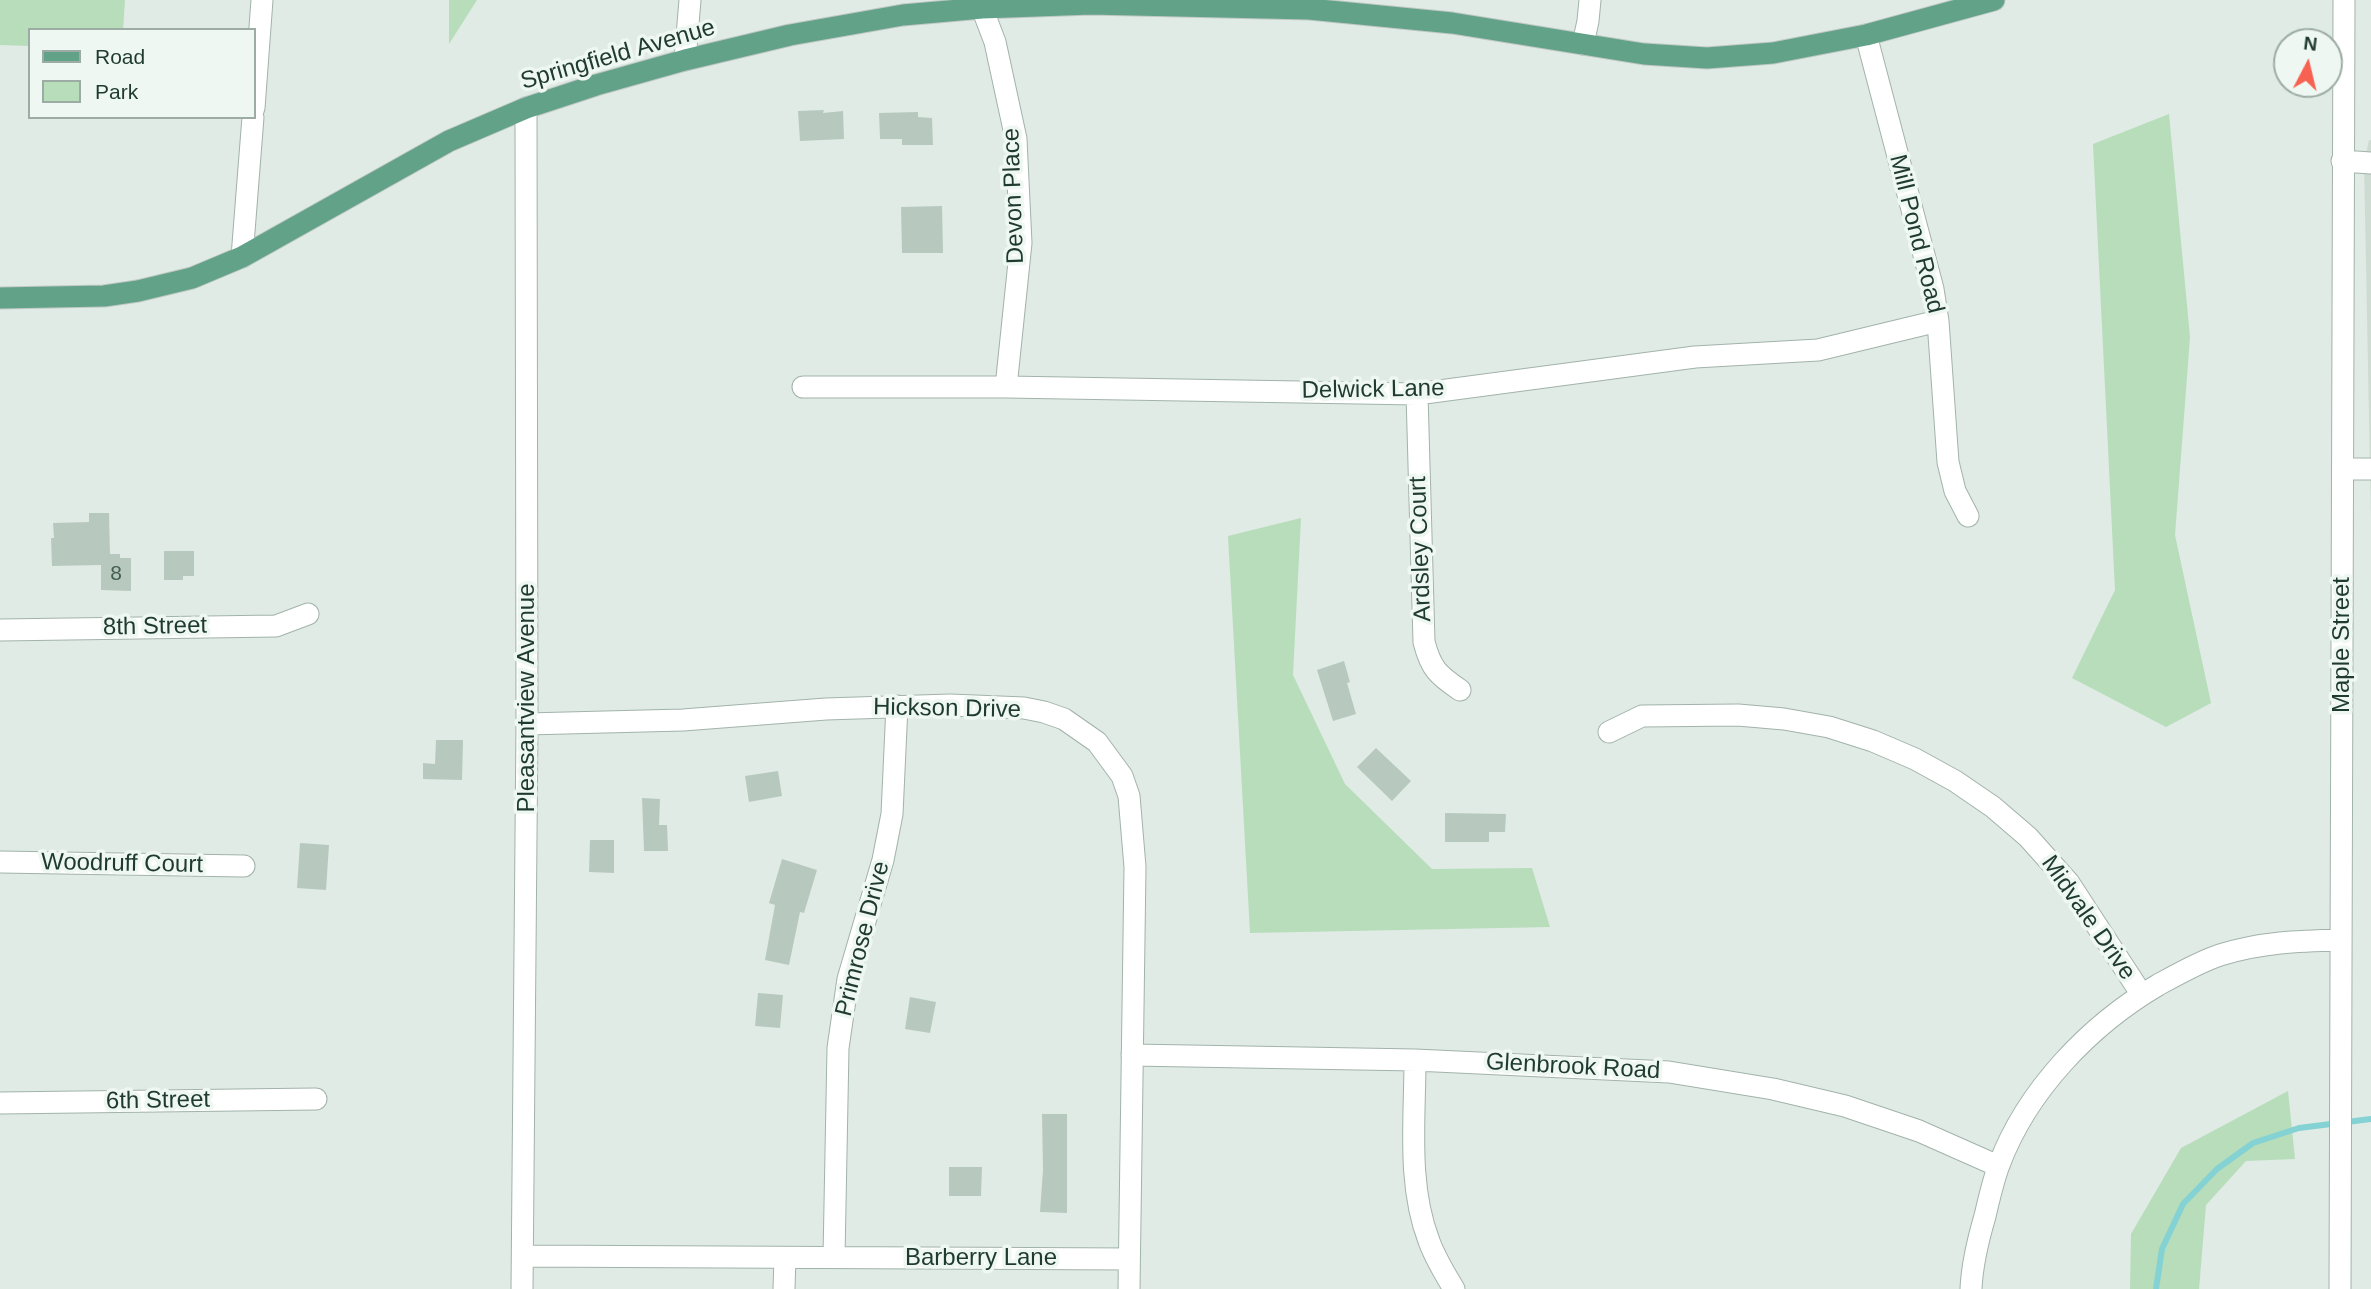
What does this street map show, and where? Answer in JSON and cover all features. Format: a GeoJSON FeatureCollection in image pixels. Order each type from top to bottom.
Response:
{"type":"FeatureCollection","features":[{"type":"Feature","properties":{"kind":"main road","name":"Springfield Avenue"},"geometry":{"type":"LineString","coordinates":[[0,299],[104,296],[192,278],[242,257],[449,141],[526,108],[685,60],[790,35],[877,20],[982,8],[1091,2],[1309,9],[1452,23],[1644,54],[1707,58],[1773,53],[1866,35],[1994,0]]}},
{"type":"Feature","properties":{"kind":"street"},"geometry":{"type":"LineString","coordinates":[[256,81],[262,0]]}},
{"type":"Feature","properties":{"kind":"street"},"geometry":{"type":"LineString","coordinates":[[685,60],[690,0]]}},
{"type":"Feature","properties":{"kind":"street"},"geometry":{"type":"LineString","coordinates":[[1583,44],[1590,0]]}},
{"type":"Feature","properties":{"kind":"street","name":"Maple Street"},"geometry":{"type":"LineString","coordinates":[[2340,1289],[2344,0]]}},
{"type":"Feature","properties":{"kind":"street","name":"Devon Place"},"geometry":{"type":"LineString","coordinates":[[982,8],[995,42],[1016,139],[1021,243],[1006,387]]}},
{"type":"Feature","properties":{"kind":"street","name":"Mill Pond Road"},"geometry":{"type":"LineString","coordinates":[[1866,35],[1933,289],[1938,321],[1948,462],[1955,491],[1968,516]]}},
{"type":"Feature","properties":{"kind":"street","name":"Pleasantview Avenue"},"geometry":{"type":"LineString","coordinates":[[522,1289],[527,723],[526,108]]}},
{"type":"Feature","properties":{"kind":"street"},"geometry":{"type":"LineString","coordinates":[[242,257],[253,119]]}},
{"type":"Feature","properties":{"kind":"street"},"geometry":{"type":"LineString","coordinates":[[2343,161],[2371,163]]}},
{"type":"Feature","properties":{"kind":"street","name":"Delwick Lane"},"geometry":{"type":"LineString","coordinates":[[803,387],[1006,387],[1417,394],[1695,357],[1818,350],[1938,321]]}},
{"type":"Feature","properties":{"kind":"street","name":"Ardsley Court"},"geometry":{"type":"LineString","coordinates":[[1417,394],[1424,642],[1429,661],[1438,675],[1461,690]]}},
{"type":"Feature","properties":{"kind":"street"},"geometry":{"type":"LineString","coordinates":[[2343,469],[2371,469]]}},
{"type":"Feature","properties":{"kind":"street","name":"8th Street"},"geometry":{"type":"LineString","coordinates":[[0,630],[276,626],[308,614]]}},
{"type":"Feature","properties":{"kind":"street","name":"Hickson Drive"},"geometry":{"type":"LineString","coordinates":[[527,723],[684,720],[950,705],[1024,708],[1044,712],[1064,719],[1097,742],[1122,776],[1129,796],[1135,867],[1129,1289]]}},
{"type":"Feature","properties":{"kind":"street","name":"Primrose Drive"},"geometry":{"type":"LineString","coordinates":[[834,1257],[838,1048],[848,979],[883,860],[892,814],[897,706]]}},
{"type":"Feature","properties":{"kind":"street","name":"Midvale Drive"},"geometry":{"type":"LineString","coordinates":[[1609,732],[1642,716],[1749,716],[1784,719],[1829,727],[1873,741],[1915,759],[1955,781],[1993,807],[2028,837],[2069,883],[2142,995]]}},
{"type":"Feature","properties":{"kind":"street","name":"Woodruff Court"},"geometry":{"type":"LineString","coordinates":[[0,862],[244,866]]}},
{"type":"Feature","properties":{"kind":"street"},"geometry":{"type":"LineString","coordinates":[[1971,1289],[1975,1251],[1998,1166],[2029,1108],[2053,1075],[2080,1045],[2111,1017],[2142,995],[2217,956],[2281,942],[2341,940]]}},
{"type":"Feature","properties":{"kind":"street","name":"Glenbrook Road"},"geometry":{"type":"LineString","coordinates":[[1132,1055],[1415,1060],[1669,1072],[1773,1089],[1845,1106],[1919,1130],[1998,1166]]}},
{"type":"Feature","properties":{"kind":"street"},"geometry":{"type":"LineString","coordinates":[[1415,1060],[1414,1177],[1419,1210],[1429,1242],[1454,1289]]}},
{"type":"Feature","properties":{"kind":"street","name":"6th Street"},"geometry":{"type":"LineString","coordinates":[[0,1103],[316,1099]]}},
{"type":"Feature","properties":{"kind":"street"},"geometry":{"type":"LineString","coordinates":[[523,1256],[785,1258],[784,1289]]}},
{"type":"Feature","properties":{"kind":"street","name":"Barberry Lane"},"geometry":{"type":"LineString","coordinates":[[785,1258],[1129,1259]]}},
{"type":"Feature","properties":{"kind":"shaded area"},"geometry":{"type":"Polygon","coordinates":[[[2371,140],[2371,518],[2364,163],[2371,140]]]}},
{"type":"Feature","properties":{"kind":"green space"},"geometry":{"type":"Polygon","coordinates":[[[0,0],[125,0],[123,28],[28,28],[28,46],[0,45],[0,0]]]}},
{"type":"Feature","properties":{"kind":"green space"},"geometry":{"type":"Polygon","coordinates":[[[449,0],[477,0],[449,44],[449,0]]]}},
{"type":"Feature","properties":{"kind":"green space"},"geometry":{"type":"Polygon","coordinates":[[[2169,114],[2190,337],[2175,535],[2211,703],[2166,727],[2072,678],[2115,590],[2093,144],[2169,114]]]}},
{"type":"Feature","properties":{"kind":"green space"},"geometry":{"type":"Polygon","coordinates":[[[1301,518],[1293,675],[1345,784],[1432,869],[1532,868],[1550,927],[1250,933],[1228,536],[1301,518]]]}},
{"type":"Feature","properties":{"kind":"green space"},"geometry":{"type":"Polygon","coordinates":[[[2288,1091],[2295,1159],[2246,1161],[2206,1205],[2199,1289],[2130,1289],[2131,1234],[2181,1148],[2288,1091]]]}},
{"type":"Feature","properties":{"kind":"building"},"geometry":{"type":"Polygon","coordinates":[[[824,110],[823,113],[843,111],[844,139],[800,141],[798,111],[824,110]]]}},
{"type":"Feature","properties":{"kind":"building"},"geometry":{"type":"Polygon","coordinates":[[[918,112],[918,117],[932,118],[933,145],[902,145],[902,139],[880,139],[879,113],[918,112]]]}},
{"type":"Feature","properties":{"kind":"building"},"geometry":{"type":"Polygon","coordinates":[[[942,206],[943,253],[902,253],[901,207],[942,206]]]}},
{"type":"Feature","properties":{"kind":"building"},"geometry":{"type":"Polygon","coordinates":[[[89,513],[109,513],[110,554],[131,558],[131,591],[101,590],[101,565],[52,566],[53,523],[89,522],[89,513]]]}},
{"type":"Feature","properties":{"kind":"building"},"geometry":{"type":"Polygon","coordinates":[[[164,551],[194,551],[194,576],[183,576],[183,580],[164,580],[164,551]]]}},
{"type":"Feature","properties":{"kind":"building"},"geometry":{"type":"Polygon","coordinates":[[[1344,661],[1356,714],[1333,721],[1317,670],[1344,661]]]}},
{"type":"Feature","properties":{"kind":"building"},"geometry":{"type":"Polygon","coordinates":[[[436,740],[463,740],[462,780],[423,779],[423,763],[435,764],[436,740]]]}},
{"type":"Feature","properties":{"kind":"building"},"geometry":{"type":"Polygon","coordinates":[[[1376,748],[1411,781],[1392,801],[1357,767],[1376,748]]]}},
{"type":"Feature","properties":{"kind":"building"},"geometry":{"type":"Polygon","coordinates":[[[778,771],[782,796],[749,802],[745,776],[778,771]]]}},
{"type":"Feature","properties":{"kind":"building"},"geometry":{"type":"Polygon","coordinates":[[[642,798],[660,799],[659,825],[667,825],[668,851],[644,851],[642,798]]]}},
{"type":"Feature","properties":{"kind":"building"},"geometry":{"type":"Polygon","coordinates":[[[1445,813],[1506,814],[1505,832],[1489,832],[1489,842],[1445,842],[1445,813]]]}},
{"type":"Feature","properties":{"kind":"building"},"geometry":{"type":"Polygon","coordinates":[[[590,840],[614,840],[614,873],[589,872],[590,840]]]}},
{"type":"Feature","properties":{"kind":"building"},"geometry":{"type":"Polygon","coordinates":[[[300,843],[329,845],[326,890],[297,888],[300,843]]]}},
{"type":"Feature","properties":{"kind":"building"},"geometry":{"type":"Polygon","coordinates":[[[782,859],[817,870],[804,913],[800,912],[789,965],[765,960],[775,905],[769,903],[782,859]]]}},
{"type":"Feature","properties":{"kind":"building"},"geometry":{"type":"Polygon","coordinates":[[[758,993],[783,995],[780,1028],[755,1026],[758,993]]]}},
{"type":"Feature","properties":{"kind":"building"},"geometry":{"type":"Polygon","coordinates":[[[910,997],[936,1002],[930,1033],[905,1029],[910,997]]]}},
{"type":"Feature","properties":{"kind":"building"},"geometry":{"type":"Polygon","coordinates":[[[1042,1114],[1067,1114],[1067,1213],[1040,1212],[1043,1170],[1042,1114]]]}},
{"type":"Feature","properties":{"kind":"building"},"geometry":{"type":"Polygon","coordinates":[[[949,1167],[982,1167],[981,1196],[949,1196],[949,1167]]]}},
{"type":"Feature","properties":{"kind":"waterway"},"geometry":{"type":"LineString","coordinates":[[2156,1289],[2162,1249],[2183,1204],[2217,1169],[2253,1143],[2299,1128],[2371,1119]]}}]}
